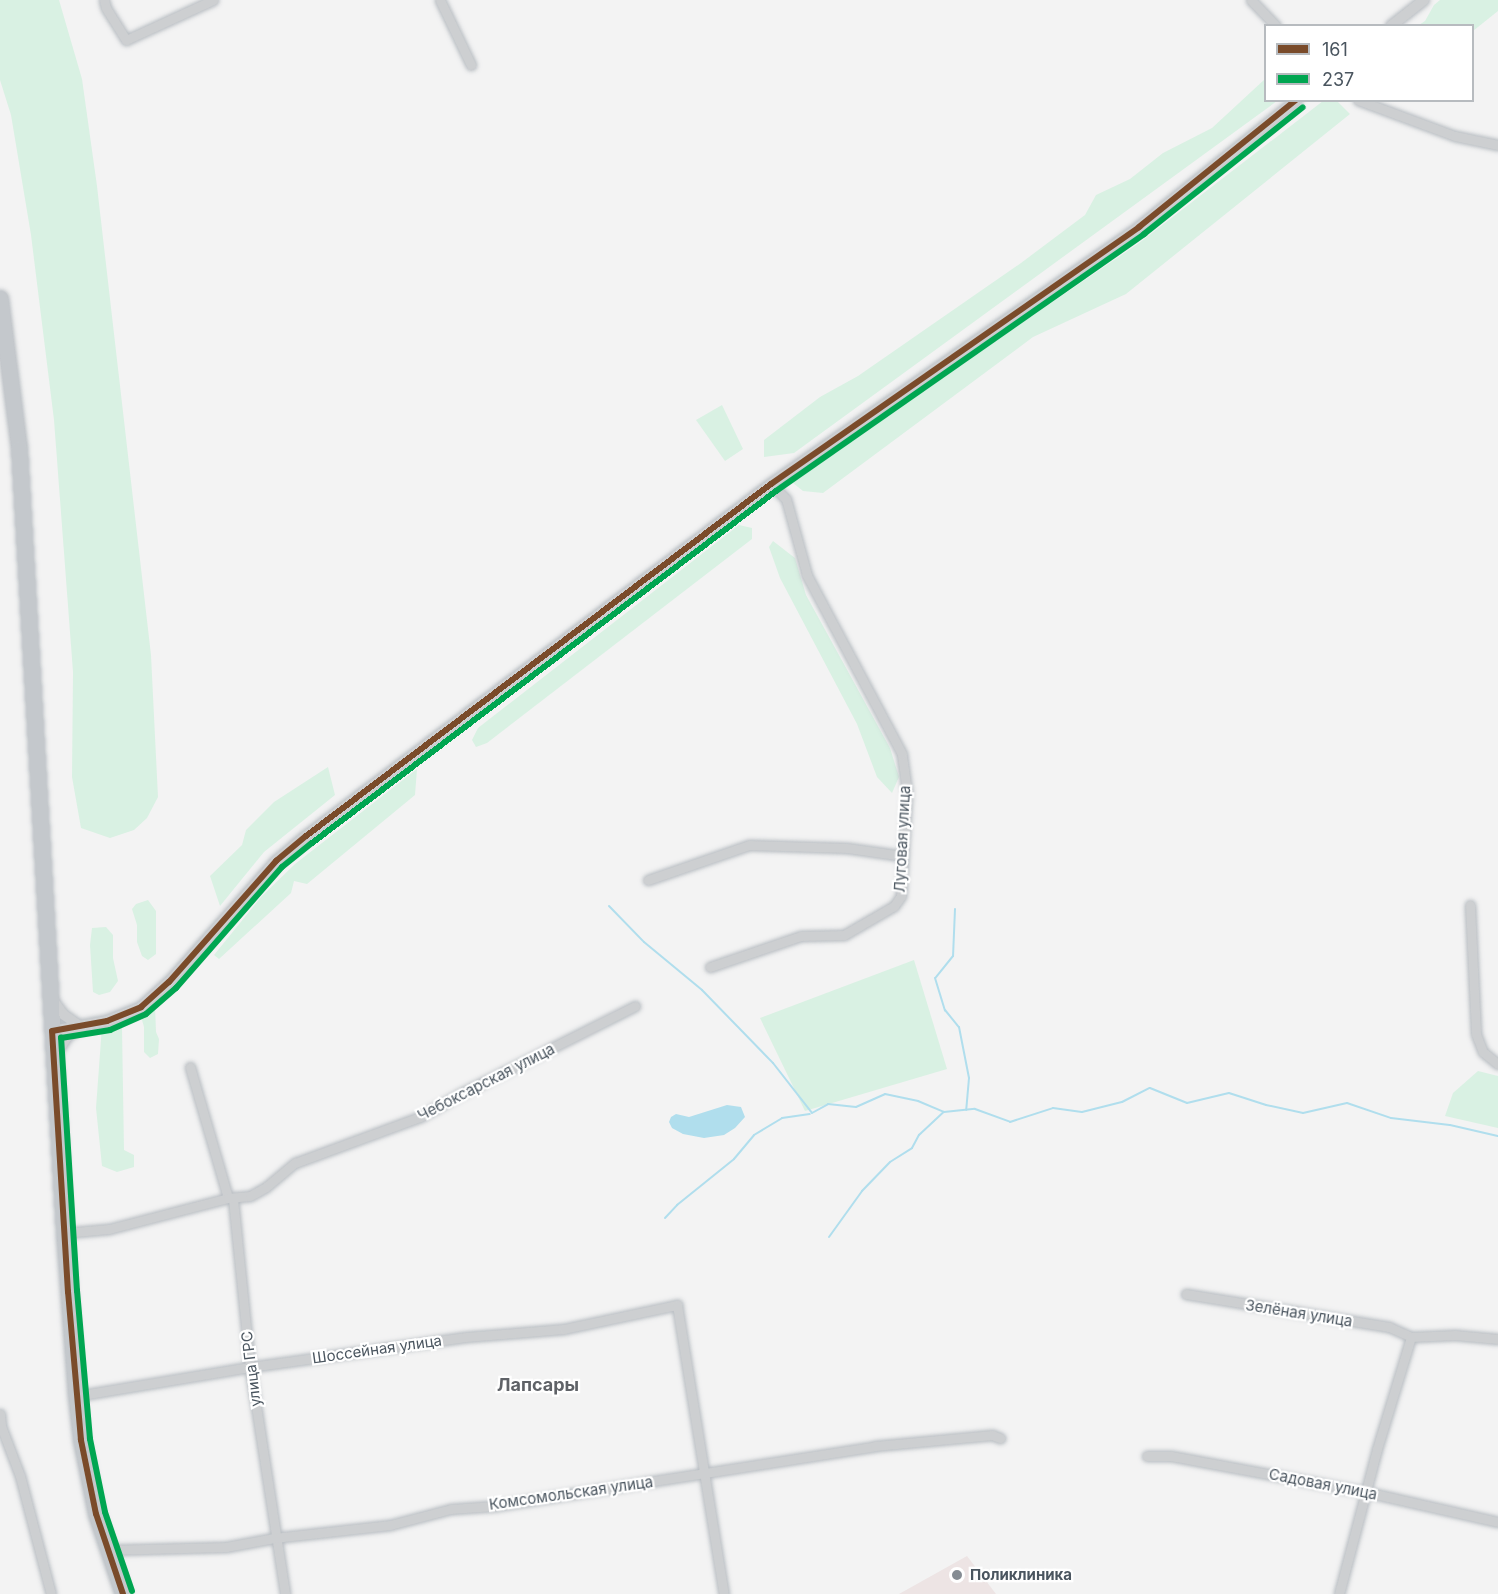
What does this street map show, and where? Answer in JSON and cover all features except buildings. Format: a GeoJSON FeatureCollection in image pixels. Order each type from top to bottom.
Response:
{"type":"FeatureCollection","features":[{"type":"Feature","properties":{"kind":"highway"},"geometry":{"type":"LineString","coordinates":[[0,298],[19,448],[64,1233],[76,1396],[88,1478],[106,1550],[123,1594]]}},
{"type":"Feature","properties":{"kind":"street"},"geometry":{"type":"LineString","coordinates":[[104,0],[106,9],[126,40],[213,0]]}},
{"type":"Feature","properties":{"kind":"street"},"geometry":{"type":"LineString","coordinates":[[440,0],[471,65]]}},
{"type":"Feature","properties":{"kind":"street"},"geometry":{"type":"LineString","coordinates":[[1251,0],[1274,24]]}},
{"type":"Feature","properties":{"kind":"street"},"geometry":{"type":"LineString","coordinates":[[1394,24],[1424,0]]}},
{"type":"Feature","properties":{"kind":"street"},"geometry":{"type":"LineString","coordinates":[[52,1031],[81,1027],[127,1014],[155,996],[276,861],[306,836],[771,484],[1139,227],[1295,102]]}},
{"type":"Feature","properties":{"kind":"street"},"geometry":{"type":"LineString","coordinates":[[1363,102],[1455,136],[1498,145]]}},
{"type":"Feature","properties":{"kind":"street","name":"Луговая улица"},"geometry":{"type":"LineString","coordinates":[[710,967],[801,936],[844,935],[894,906],[901,896],[907,791],[902,754],[807,575],[786,499],[771,484]]}},
{"type":"Feature","properties":{"kind":"street"},"geometry":{"type":"LineString","coordinates":[[648,880],[748,845],[837,847],[903,856]]}},
{"type":"Feature","properties":{"kind":"street"},"geometry":{"type":"LineString","coordinates":[[1470,905],[1476,1034],[1483,1052],[1498,1064]]}},
{"type":"Feature","properties":{"kind":"street"},"geometry":{"type":"LineString","coordinates":[[50,997],[64,1015],[81,1027]]}},
{"type":"Feature","properties":{"kind":"street","name":"Чебоксарская улица"},"geometry":{"type":"LineString","coordinates":[[64,1233],[109,1229],[230,1198],[250,1196],[266,1187],[295,1163],[420,1117],[460,1094],[635,1006]]}},
{"type":"Feature","properties":{"kind":"street"},"geometry":{"type":"LineString","coordinates":[[54,1058],[67,1037],[81,1027]]}},
{"type":"Feature","properties":{"kind":"street","name":"улица ГРС"},"geometry":{"type":"LineString","coordinates":[[190,1068],[230,1198],[250,1367],[274,1538],[285,1594]]}},
{"type":"Feature","properties":{"kind":"street","name":"Зелёная улица"},"geometry":{"type":"LineString","coordinates":[[1186,1294],[1389,1327],[1411,1337]]}},
{"type":"Feature","properties":{"kind":"street","name":"Шоссейная улица"},"geometry":{"type":"LineString","coordinates":[[76,1396],[250,1367],[466,1337],[564,1329],[677,1305],[706,1473]]}},
{"type":"Feature","properties":{"kind":"street"},"geometry":{"type":"LineString","coordinates":[[1339,1594],[1411,1337],[1455,1335],[1498,1340]]}},
{"type":"Feature","properties":{"kind":"street"},"geometry":{"type":"LineString","coordinates":[[0,1414],[1,1426],[23,1487],[51,1594]]}},
{"type":"Feature","properties":{"kind":"street","name":"Комсомольская улица"},"geometry":{"type":"LineString","coordinates":[[106,1550],[226,1547],[274,1538],[390,1525],[451,1509],[494,1506],[874,1446],[992,1435],[1000,1438]]}},
{"type":"Feature","properties":{"kind":"street","name":"Садовая улица"},"geometry":{"type":"LineString","coordinates":[[1147,1456],[1171,1456],[1366,1492],[1498,1522]]}},
{"type":"Feature","properties":{"kind":"street"},"geometry":{"type":"LineString","coordinates":[[706,1473],[724,1594]]}},
{"type":"Feature","properties":{"kind":"shaded area","name":"Поликлиника"},"geometry":{"type":"Polygon","coordinates":[[[967,1556],[996,1594],[899,1594],[967,1556]]]}},
{"type":"Feature","properties":{"kind":"green space"},"geometry":{"type":"Polygon","coordinates":[[[0,0],[59,0],[82,79],[97,186],[151,655],[158,797],[147,818],[134,830],[110,838],[81,828],[72,777],[73,672],[54,420],[31,235],[11,115],[0,80],[0,0]]]}},
{"type":"Feature","properties":{"kind":"green space"},"geometry":{"type":"Polygon","coordinates":[[[1440,0],[1498,0],[1498,11],[1474,30],[1474,24],[1420,24],[1425,21],[1434,5],[1440,0]]]}},
{"type":"Feature","properties":{"kind":"green space"},"geometry":{"type":"Polygon","coordinates":[[[1264,80],[1264,102],[1276,102],[794,453],[764,457],[764,440],[820,397],[858,376],[1021,263],[1085,215],[1096,195],[1130,179],[1163,153],[1212,128],[1264,80]]]}},
{"type":"Feature","properties":{"kind":"green space"},"geometry":{"type":"Polygon","coordinates":[[[1322,102],[1338,102],[1350,114],[1126,294],[1033,337],[823,493],[803,491],[793,483],[909,400],[1139,243],[1322,102]]]}},
{"type":"Feature","properties":{"kind":"green space"},"geometry":{"type":"Polygon","coordinates":[[[722,405],[743,449],[725,461],[696,420],[722,405]]]}},
{"type":"Feature","properties":{"kind":"green space"},"geometry":{"type":"Polygon","coordinates":[[[739,525],[752,528],[752,539],[487,743],[476,747],[472,740],[478,728],[739,525]]]}},
{"type":"Feature","properties":{"kind":"green space"},"geometry":{"type":"Polygon","coordinates":[[[773,541],[795,558],[806,595],[890,748],[899,777],[892,793],[877,777],[857,724],[780,578],[769,547],[773,541]]]}},
{"type":"Feature","properties":{"kind":"green space"},"geometry":{"type":"Polygon","coordinates":[[[328,767],[335,795],[264,852],[220,906],[210,876],[242,845],[246,830],[274,802],[328,767]]]}},
{"type":"Feature","properties":{"kind":"green space"},"geometry":{"type":"Polygon","coordinates":[[[417,769],[415,795],[307,884],[294,881],[291,893],[219,959],[214,955],[261,897],[295,864],[417,769]]]}},
{"type":"Feature","properties":{"kind":"green space"},"geometry":{"type":"Polygon","coordinates":[[[148,900],[156,911],[156,954],[148,960],[142,956],[137,942],[137,925],[132,909],[136,904],[148,900]]]}},
{"type":"Feature","properties":{"kind":"green space"},"geometry":{"type":"Polygon","coordinates":[[[106,927],[113,935],[113,958],[118,981],[110,992],[99,995],[93,992],[90,945],[92,928],[106,927]]]}},
{"type":"Feature","properties":{"kind":"green space"},"geometry":{"type":"Polygon","coordinates":[[[914,960],[947,1069],[805,1111],[760,1018],[914,960]]]}},
{"type":"Feature","properties":{"kind":"green space"},"geometry":{"type":"Polygon","coordinates":[[[155,1005],[156,1032],[159,1039],[158,1054],[150,1058],[144,1052],[144,1027],[140,1013],[146,1007],[155,1005]]]}},
{"type":"Feature","properties":{"kind":"green space"},"geometry":{"type":"Polygon","coordinates":[[[113,1024],[122,1028],[124,1150],[134,1155],[134,1167],[117,1172],[102,1166],[96,1108],[102,1026],[113,1024]]]}},
{"type":"Feature","properties":{"kind":"green space"},"geometry":{"type":"Polygon","coordinates":[[[1478,1071],[1498,1076],[1498,1128],[1445,1116],[1453,1093],[1478,1071]]]}},
{"type":"Feature","properties":{"kind":"water"},"geometry":{"type":"Polygon","coordinates":[[[727,1105],[741,1107],[745,1117],[735,1128],[724,1135],[704,1138],[683,1134],[672,1128],[669,1122],[676,1114],[689,1117],[727,1105]]]}},
{"type":"Feature","properties":{"kind":"waterway"},"geometry":{"type":"LineString","coordinates":[[609,906],[644,942],[702,990],[773,1063],[812,1113],[828,1104],[856,1107],[885,1094],[918,1101],[944,1112],[975,1109],[1010,1122],[1053,1108],[1082,1112],[1122,1102],[1150,1088],[1187,1103],[1229,1093],[1266,1105],[1303,1113],[1347,1103],[1391,1118],[1450,1125],[1498,1136]]}},
{"type":"Feature","properties":{"kind":"waterway"},"geometry":{"type":"LineString","coordinates":[[955,909],[953,956],[935,978],[945,1010],[959,1027],[969,1078],[966,1110]]}},
{"type":"Feature","properties":{"kind":"waterway"},"geometry":{"type":"LineString","coordinates":[[829,1237],[862,1191],[890,1162],[912,1148],[919,1135],[944,1112]]}},
{"type":"Feature","properties":{"kind":"waterway"},"geometry":{"type":"LineString","coordinates":[[665,1218],[677,1205],[734,1159],[754,1135],[782,1118],[810,1114]]}},
{"type":"Feature","properties":{"kind":"transit line","name":"161"},"geometry":{"type":"LineString","coordinates":[[123,1594],[96,1514],[81,1440],[68,1292],[52,1031],[107,1021],[141,1007],[169,982],[276,861],[306,836],[771,484],[1139,227],[1294,102]]}},
{"type":"Feature","properties":{"kind":"transit line","name":"237"},"geometry":{"type":"LineString","coordinates":[[132,1591],[105,1512],[90,1439],[77,1291],[61,1038],[110,1030],[146,1014],[176,988],[282,867],[312,843],[776,491],[1144,234],[1303,107]]}},
{"type":"Feature","properties":{"kind":"place","name":"Поликлиника"},"geometry":{"type":"Point","coordinates":[957,1575]}},
{"type":"Feature","properties":{"kind":"district","name":"Лапсары"},"geometry":{"type":"Point","coordinates":[538,1385]}}]}
